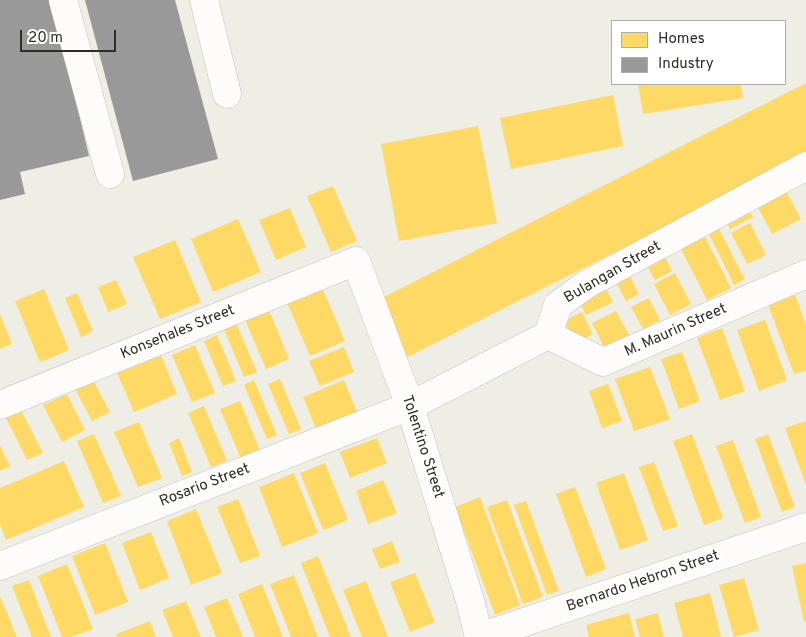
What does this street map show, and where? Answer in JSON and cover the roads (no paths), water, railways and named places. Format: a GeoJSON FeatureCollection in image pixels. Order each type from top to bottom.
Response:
{"type":"FeatureCollection","features":[{"type":"Feature","properties":{"kind":"street"},"geometry":{"type":"LineString","coordinates":[[63,0],[110,174]]}},
{"type":"Feature","properties":{"kind":"street"},"geometry":{"type":"LineString","coordinates":[[204,0],[227,94]]}},
{"type":"Feature","properties":{"kind":"street","name":"Bulangan Street"},"geometry":{"type":"LineString","coordinates":[[548,335],[558,305],[587,284],[806,166]]}},
{"type":"Feature","properties":{"kind":"street","name":"Konsehales Street"},"geometry":{"type":"LineString","coordinates":[[0,405],[356,261]]}},
{"type":"Feature","properties":{"kind":"street","name":"Tolentino Street"},"geometry":{"type":"LineString","coordinates":[[356,261],[410,406],[471,604],[479,637]]}},
{"type":"Feature","properties":{"kind":"street","name":"M. Maurin Street"},"geometry":{"type":"LineString","coordinates":[[548,335],[603,362],[806,274]]}},
{"type":"Feature","properties":{"kind":"street"},"geometry":{"type":"LineString","coordinates":[[410,406],[548,335]]}},
{"type":"Feature","properties":{"kind":"street","name":"Rosario Street"},"geometry":{"type":"LineString","coordinates":[[0,566],[410,406]]}},
{"type":"Feature","properties":{"kind":"street","name":"Bernardo Hebron Street"},"geometry":{"type":"LineString","coordinates":[[479,637],[806,527]]}}]}
